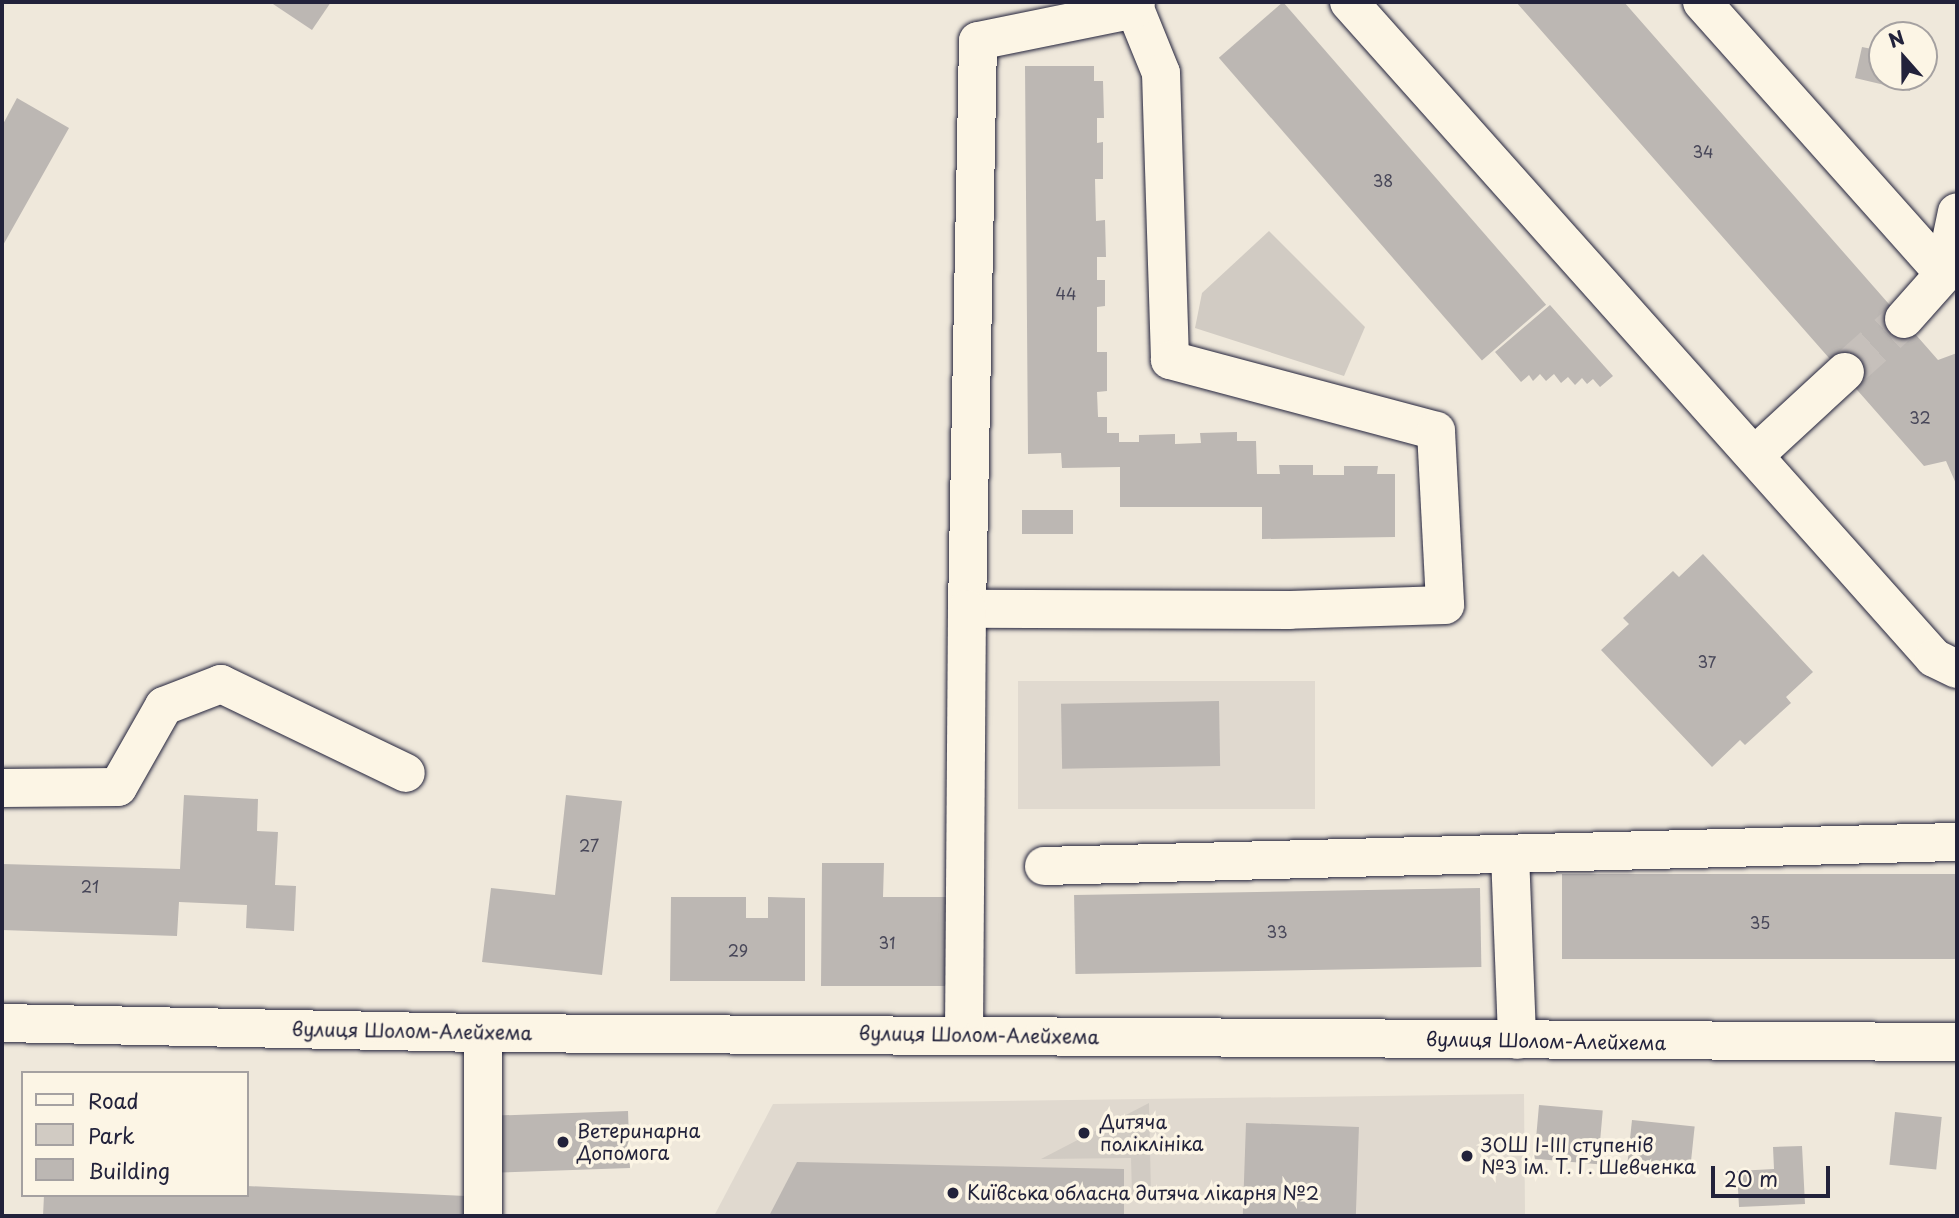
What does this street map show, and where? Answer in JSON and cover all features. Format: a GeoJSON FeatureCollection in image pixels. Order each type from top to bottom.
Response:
{"type":"FeatureCollection","features":[{"type":"Feature","properties":{"kind":"street"},"geometry":{"type":"LineString","coordinates":[[1349,2],[1756,454],[1934,658],[1957,669]]}},
{"type":"Feature","properties":{"kind":"street"},"geometry":{"type":"LineString","coordinates":[[1702,2],[1944,274]]}},
{"type":"Feature","properties":{"kind":"street"},"geometry":{"type":"LineString","coordinates":[[964,1035],[967,609],[978,41],[1136,5],[1161,73],[1170,360],[1436,431],[1445,605],[1290,610],[967,609]]}},
{"type":"Feature","properties":{"kind":"street"},"geometry":{"type":"LineString","coordinates":[[1904,319],[1944,274],[1957,212]]}},
{"type":"Feature","properties":{"kind":"street"},"geometry":{"type":"LineString","coordinates":[[1756,454],[1844,372]]}},
{"type":"Feature","properties":{"kind":"street"},"geometry":{"type":"LineString","coordinates":[[2,789],[118,787],[164,706],[221,684],[406,773]]}},
{"type":"Feature","properties":{"kind":"street"},"geometry":{"type":"LineString","coordinates":[[1044,866],[1957,842]]}},
{"type":"Feature","properties":{"kind":"street"},"geometry":{"type":"LineString","coordinates":[[1510,854],[1517,1040]]}},
{"type":"Feature","properties":{"kind":"street","name":"вулиця Шолом-Алейхема"},"geometry":{"type":"LineString","coordinates":[[2,1023],[483,1033],[1957,1042]]}},
{"type":"Feature","properties":{"kind":"street"},"geometry":{"type":"LineString","coordinates":[[483,1033],[483,1216]]}},
{"type":"Feature","properties":{"kind":"shaded area"},"geometry":{"type":"Polygon","coordinates":[[[1018,681],[1315,681],[1315,809],[1018,809],[1018,681]]]}},
{"type":"Feature","properties":{"kind":"shaded area","name":"Дитяча поліклініка"},"geometry":{"type":"Polygon","coordinates":[[[1524,1094],[1525,1216],[714,1216],[773,1104],[1524,1094]]]}},
{"type":"Feature","properties":{"kind":"green space"},"geometry":{"type":"Polygon","coordinates":[[[1269,231],[1365,327],[1344,376],[1195,328],[1202,293],[1269,231]]]}},
{"type":"Feature","properties":{"kind":"green space"},"geometry":{"type":"Polygon","coordinates":[[[1149,1103],[1151,1194],[1132,1194],[1131,1158],[1041,1159],[1149,1103]]]}},
{"type":"Feature","properties":{"kind":"building"},"geometry":{"type":"Polygon","coordinates":[[[270,2],[331,2],[312,30],[270,2]]]}},
{"type":"Feature","properties":{"kind":"building"},"geometry":{"type":"Polygon","coordinates":[[[1283,2],[1546,305],[1482,360],[1219,58],[1283,2]]]}},
{"type":"Feature","properties":{"kind":"building"},"geometry":{"type":"Polygon","coordinates":[[[1516,2],[1624,2],[1938,360],[1957,353],[1957,486],[1946,461],[1924,466],[1516,2]]]}},
{"type":"Feature","properties":{"kind":"building"},"geometry":{"type":"Polygon","coordinates":[[[1862,47],[1868,48],[1868,81],[1855,78],[1862,47]]]}},
{"type":"Feature","properties":{"kind":"building"},"geometry":{"type":"Polygon","coordinates":[[[1025,66],[1094,66],[1094,81],[1103,81],[1104,118],[1097,118],[1097,143],[1103,142],[1103,179],[1095,179],[1096,221],[1105,220],[1106,257],[1097,257],[1097,280],[1105,280],[1105,306],[1097,307],[1097,352],[1107,352],[1107,391],[1097,392],[1098,417],[1107,417],[1107,433],[1119,433],[1119,442],[1139,442],[1139,435],[1175,434],[1175,444],[1201,443],[1200,433],[1237,432],[1237,441],[1256,441],[1257,474],[1280,474],[1279,465],[1313,465],[1313,475],[1344,475],[1344,466],[1378,466],[1377,474],[1395,474],[1395,537],[1262,539],[1262,507],[1120,507],[1120,467],[1062,468],[1061,453],[1028,454],[1025,66]]]}},
{"type":"Feature","properties":{"kind":"building"},"geometry":{"type":"Polygon","coordinates":[[[17,98],[69,128],[2,247],[2,126],[17,98]]]}},
{"type":"Feature","properties":{"kind":"building"},"geometry":{"type":"Polygon","coordinates":[[[1550,305],[1613,376],[1600,387],[1593,379],[1587,384],[1582,378],[1575,385],[1568,377],[1561,383],[1554,374],[1546,381],[1540,374],[1533,381],[1529,375],[1521,382],[1495,352],[1550,305]]]}},
{"type":"Feature","properties":{"kind":"building"},"geometry":{"type":"Polygon","coordinates":[[[1022,510],[1073,510],[1073,534],[1022,534],[1022,510]]]}},
{"type":"Feature","properties":{"kind":"building"},"geometry":{"type":"Polygon","coordinates":[[[1703,554],[1813,672],[1786,697],[1791,703],[1745,745],[1740,740],[1712,767],[1601,650],[1629,624],[1623,618],[1673,571],[1679,577],[1703,554]]]}},
{"type":"Feature","properties":{"kind":"building"},"geometry":{"type":"Polygon","coordinates":[[[1219,701],[1220,766],[1062,769],[1061,704],[1219,701]]]}},
{"type":"Feature","properties":{"kind":"building"},"geometry":{"type":"Polygon","coordinates":[[[184,795],[258,799],[257,831],[278,832],[275,885],[296,886],[294,931],[246,928],[247,905],[179,902],[177,936],[2,930],[2,864],[180,869],[184,795]]]}},
{"type":"Feature","properties":{"kind":"building"},"geometry":{"type":"Polygon","coordinates":[[[566,795],[622,801],[602,975],[482,962],[491,888],[555,895],[566,795]]]}},
{"type":"Feature","properties":{"kind":"building"},"geometry":{"type":"Polygon","coordinates":[[[822,863],[884,863],[883,897],[952,897],[951,986],[821,986],[822,863]]]}},
{"type":"Feature","properties":{"kind":"building"},"geometry":{"type":"Polygon","coordinates":[[[1562,874],[1957,874],[1957,959],[1562,959],[1562,874]]]}},
{"type":"Feature","properties":{"kind":"building"},"geometry":{"type":"Polygon","coordinates":[[[1480,888],[1481,967],[1075,974],[1074,895],[1480,888]]]}},
{"type":"Feature","properties":{"kind":"building"},"geometry":{"type":"Polygon","coordinates":[[[671,897],[746,897],[746,918],[768,918],[768,897],[805,898],[805,981],[670,981],[671,897]]]}},
{"type":"Feature","properties":{"kind":"building"},"geometry":{"type":"Polygon","coordinates":[[[1539,1105],[1603,1111],[1598,1164],[1534,1159],[1539,1105]]]}},
{"type":"Feature","properties":{"kind":"building","name":"Ветеринарна Допомога"},"geometry":{"type":"Polygon","coordinates":[[[628,1111],[630,1168],[499,1173],[497,1116],[628,1111]]]}},
{"type":"Feature","properties":{"kind":"building"},"geometry":{"type":"Polygon","coordinates":[[[1895,1112],[1942,1117],[1936,1170],[1889,1165],[1895,1112]]]}},
{"type":"Feature","properties":{"kind":"building"},"geometry":{"type":"Polygon","coordinates":[[[1632,1120],[1695,1127],[1690,1172],[1627,1166],[1632,1120]]]}},
{"type":"Feature","properties":{"kind":"building"},"geometry":{"type":"Polygon","coordinates":[[[1246,1123],[1359,1127],[1356,1216],[1243,1216],[1246,1123]]]}},
{"type":"Feature","properties":{"kind":"building"},"geometry":{"type":"Polygon","coordinates":[[[1802,1146],[1805,1204],[1739,1207],[1737,1171],[1774,1169],[1773,1147],[1802,1146]]]}},
{"type":"Feature","properties":{"kind":"building","name":"Київська обласна дитяча лікарня №2"},"geometry":{"type":"Polygon","coordinates":[[[797,1162],[1124,1169],[1124,1216],[769,1216],[797,1162]]]}},
{"type":"Feature","properties":{"kind":"building"},"geometry":{"type":"Polygon","coordinates":[[[248,1186],[466,1196],[465,1216],[43,1216],[44,1197],[248,1197],[248,1186]]]}},
{"type":"Feature","properties":{"kind":"tunnel"},"geometry":{"type":"LineString","coordinates":[[1845,372],[1904,319]]}},
{"type":"Feature","properties":{"kind":"place","name":"Дитяча поліклініка"},"geometry":{"type":"Point","coordinates":[1084,1133]}},
{"type":"Feature","properties":{"kind":"place","name":"Ветеринарна Допомога"},"geometry":{"type":"Point","coordinates":[563,1142]}},
{"type":"Feature","properties":{"kind":"place","name":"ЗОШ І-ІІІ ступенів №3 ім. Т. Г. Шевченка"},"geometry":{"type":"Point","coordinates":[1467,1156]}},
{"type":"Feature","properties":{"kind":"place","name":"Київська обласна дитяча лікарня №2"},"geometry":{"type":"Point","coordinates":[953,1193]}}]}
